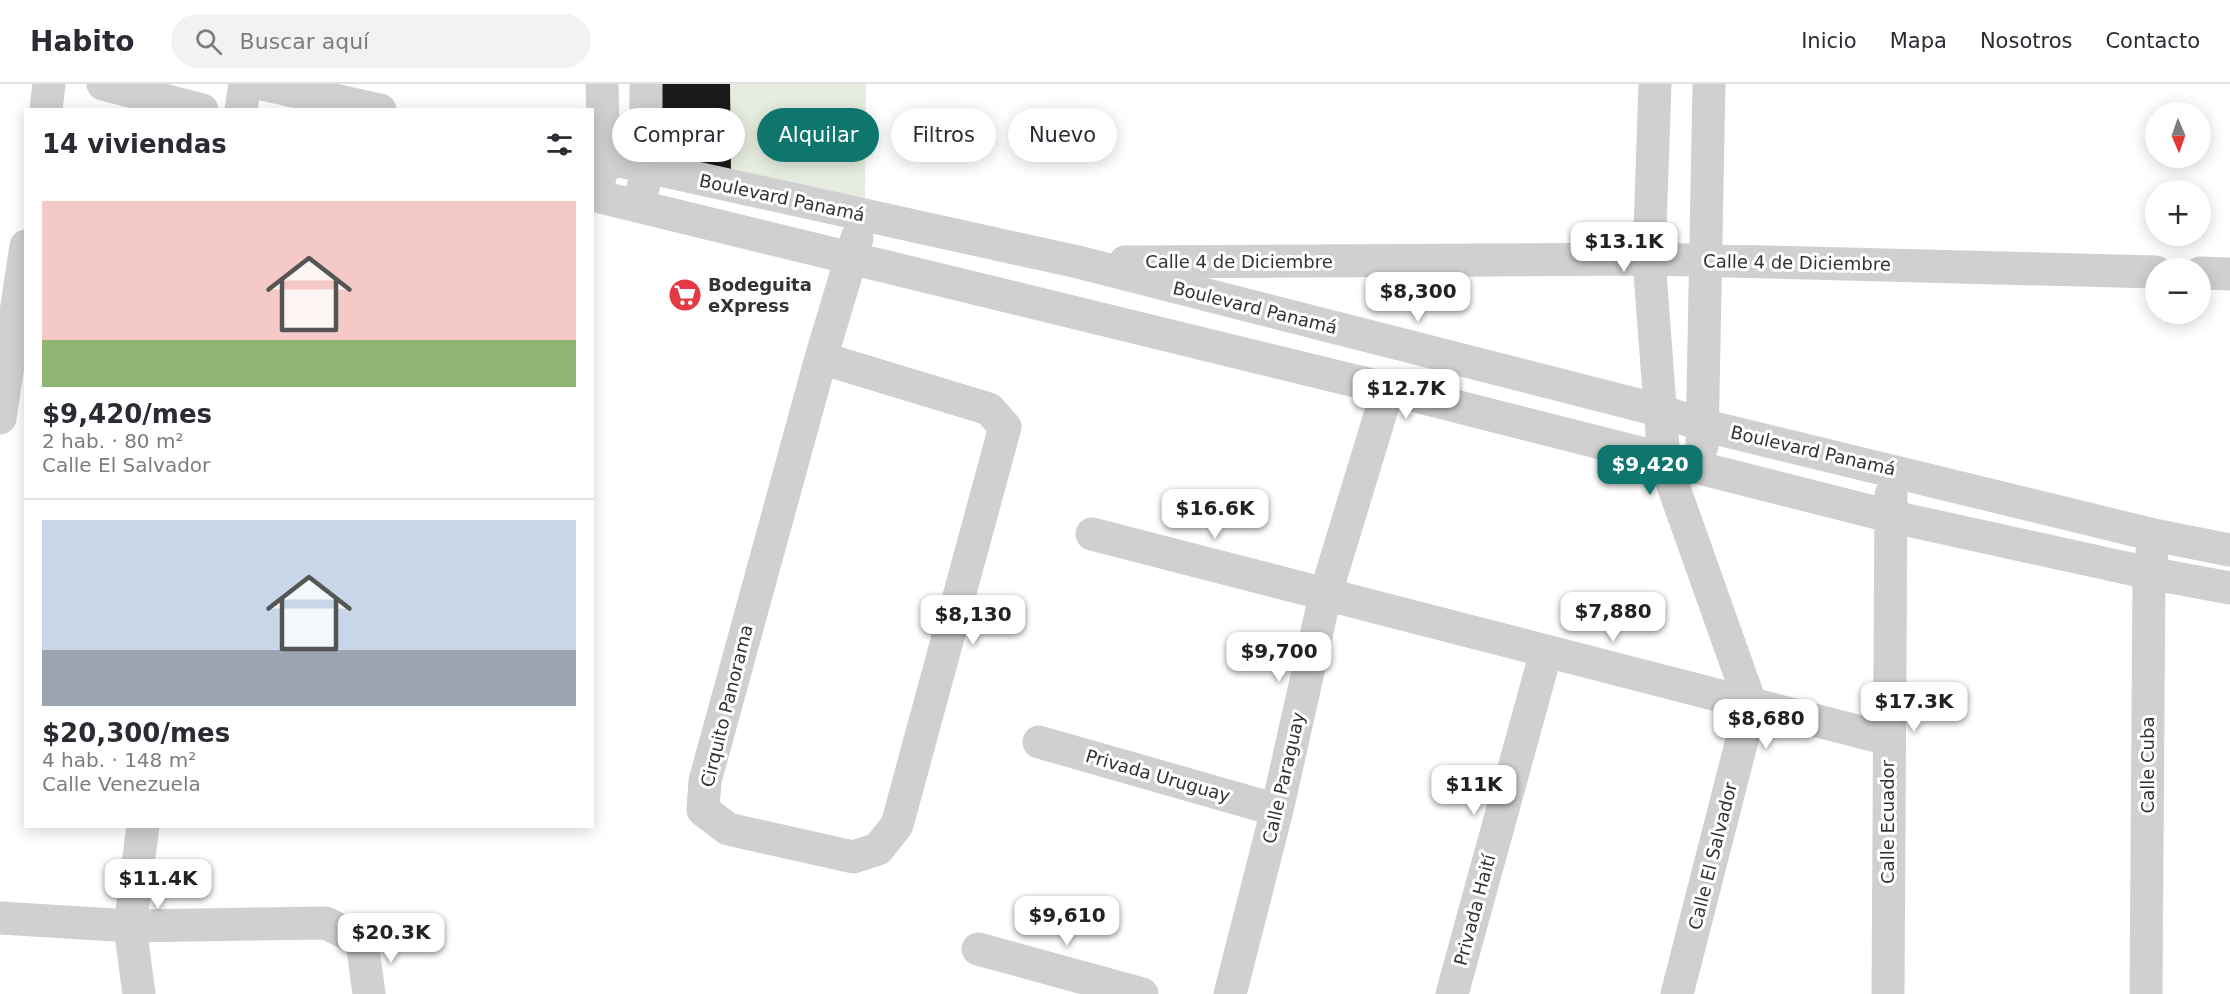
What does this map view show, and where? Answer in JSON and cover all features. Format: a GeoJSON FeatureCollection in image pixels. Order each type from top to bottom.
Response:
{"type":"FeatureCollection","features":[{"type":"Feature","properties":{"kind":"street"},"geometry":{"type":"LineString","coordinates":[[46,108],[50,84]]}},
{"type":"Feature","properties":{"kind":"street"},"geometry":{"type":"LineString","coordinates":[[103,84],[194,108]]}},
{"type":"Feature","properties":{"kind":"street"},"geometry":{"type":"LineString","coordinates":[[241,108],[246,84]]}},
{"type":"Feature","properties":{"kind":"street"},"geometry":{"type":"LineString","coordinates":[[261,84],[371,108]]}},
{"type":"Feature","properties":{"kind":"street"},"geometry":{"type":"LineString","coordinates":[[602,84],[595,196],[640,205],[852,260],[1388,389],[1889,516],[2149,573],[2230,588]]}},
{"type":"Feature","properties":{"kind":"street"},"geometry":{"type":"LineString","coordinates":[[640,205],[646,169],[646,84]]}},
{"type":"Feature","properties":{"kind":"street"},"geometry":{"type":"LineString","coordinates":[[1656,84],[1649,260],[1658,411],[1664,460],[1751,705]]}},
{"type":"Feature","properties":{"kind":"street"},"geometry":{"type":"LineString","coordinates":[[1684,513],[1702,469],[1709,84]]}},
{"type":"Feature","properties":{"kind":"street","name":"Boulevard Panamá"},"geometry":{"type":"LineString","coordinates":[[598,156],[646,169],[1078,262],[1658,411],[1702,425],[2154,535],[2230,550]]}},
{"type":"Feature","properties":{"kind":"street","name":"Cirquito Panorama"},"geometry":{"type":"LineString","coordinates":[[821,358],[989,409],[1005,427],[897,825],[878,849],[853,857],[728,829],[703,810],[705,781],[821,358],[852,260],[862,216]]}},
{"type":"Feature","properties":{"kind":"street"},"geometry":{"type":"LineString","coordinates":[[0,418],[24,259]]}},
{"type":"Feature","properties":{"kind":"street","name":"Calle 4 de Diciembre"},"geometry":{"type":"LineString","coordinates":[[1078,262],[1649,260],[2145,272]]}},
{"type":"Feature","properties":{"kind":"street"},"geometry":{"type":"LineString","coordinates":[[2211,273],[2230,274]]}},
{"type":"Feature","properties":{"kind":"street","name":"Calle Paraguay"},"geometry":{"type":"LineString","coordinates":[[1230,994],[1277,810],[1324,596],[1388,389]]}},
{"type":"Feature","properties":{"kind":"street","name":"Calle Ecuador"},"geometry":{"type":"LineString","coordinates":[[1888,994],[1889,516],[1892,470]]}},
{"type":"Feature","properties":{"kind":"street"},"geometry":{"type":"LineString","coordinates":[[1092,534],[1324,596],[1888,739]]}},
{"type":"Feature","properties":{"kind":"street","name":"Calle Cuba"},"geometry":{"type":"LineString","coordinates":[[2146,994],[2149,573],[2154,535]]}},
{"type":"Feature","properties":{"kind":"street","name":"Privada Haití"},"geometry":{"type":"LineString","coordinates":[[1452,994],[1546,652]]}},
{"type":"Feature","properties":{"kind":"street","name":"Calle El Salvador"},"geometry":{"type":"LineString","coordinates":[[1677,994],[1751,705]]}},
{"type":"Feature","properties":{"kind":"street","name":"Privada Uruguay"},"geometry":{"type":"LineString","coordinates":[[1039,742],[1277,810]]}},
{"type":"Feature","properties":{"kind":"street"},"geometry":{"type":"LineString","coordinates":[[139,994],[130,926],[143,828]]}},
{"type":"Feature","properties":{"kind":"street"},"geometry":{"type":"LineString","coordinates":[[0,918],[130,926],[326,923],[362,941],[369,994]]}},
{"type":"Feature","properties":{"kind":"street"},"geometry":{"type":"LineString","coordinates":[[978,949],[1142,994]]}},
{"type":"Feature","properties":{"kind":"shaded area"},"geometry":{"type":"Polygon","coordinates":[[[661,84],[866,84],[866,108],[757,108],[757,162],[865,162],[865,206],[675,162],[745,162],[745,108],[661,108],[661,84]]]}},
{"type":"Feature","properties":{"kind":"building"},"geometry":{"type":"Polygon","coordinates":[[[661,84],[730,84],[730,108],[661,108],[661,84]]]}},
{"type":"Feature","properties":{"kind":"building"},"geometry":{"type":"Polygon","coordinates":[[[675,162],[731,162],[731,175],[675,162]]]}},
{"type":"Feature","properties":{"kind":"place","name":"Bodeguita eXpress"},"geometry":{"type":"Point","coordinates":[685,295]}}]}
